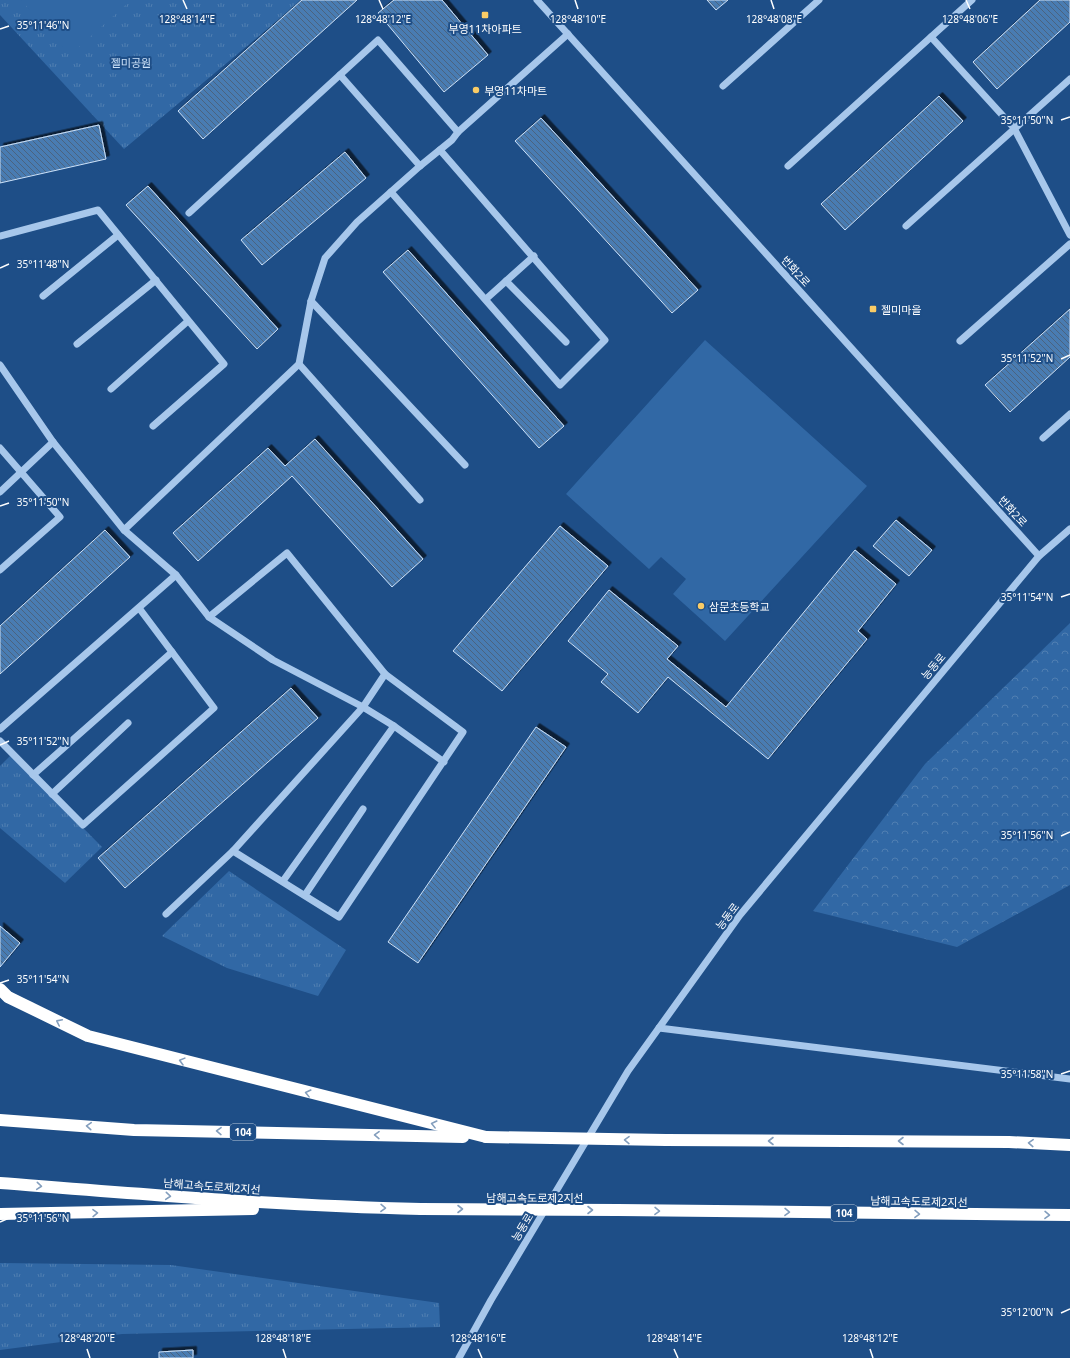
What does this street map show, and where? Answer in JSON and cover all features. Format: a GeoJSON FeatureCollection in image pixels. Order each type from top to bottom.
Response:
{"type":"FeatureCollection","features":[{"type":"Feature","properties":{"kind":"highway"},"geometry":{"type":"LineString","coordinates":[[0,989],[8,997],[88,1036],[486,1137]]}},
{"type":"Feature","properties":{"kind":"highway","name":"104"},"geometry":{"type":"LineString","coordinates":[[0,1120],[134,1130],[666,1140],[1009,1142],[1070,1145]]}},
{"type":"Feature","properties":{"kind":"highway","name":"남해고속도로제2지선"},"geometry":{"type":"LineString","coordinates":[[0,1182],[226,1201],[344,1208],[1070,1215]]}},
{"type":"Feature","properties":{"kind":"highway"},"geometry":{"type":"LineString","coordinates":[[0,1214],[344,1208]]}},
{"type":"Feature","properties":{"kind":"street","name":"번화2로"},"geometry":{"type":"LineString","coordinates":[[537,0],[1039,556]]}},
{"type":"Feature","properties":{"kind":"street"},"geometry":{"type":"LineString","coordinates":[[723,86],[819,0]]}},
{"type":"Feature","properties":{"kind":"street"},"geometry":{"type":"LineString","coordinates":[[788,166],[972,0]]}},
{"type":"Feature","properties":{"kind":"street"},"geometry":{"type":"LineString","coordinates":[[124,530],[299,364],[311,301],[325,258],[356,222],[440,150],[458,132],[568,34]]}},
{"type":"Feature","properties":{"kind":"street"},"geometry":{"type":"LineString","coordinates":[[931,37],[1014,128],[1070,235]]}},
{"type":"Feature","properties":{"kind":"street"},"geometry":{"type":"LineString","coordinates":[[189,213],[378,40],[458,132]]}},
{"type":"Feature","properties":{"kind":"street"},"geometry":{"type":"LineString","coordinates":[[340,75],[420,166]]}},
{"type":"Feature","properties":{"kind":"street"},"geometry":{"type":"LineString","coordinates":[[906,226],[1070,78]]}},
{"type":"Feature","properties":{"kind":"street"},"geometry":{"type":"LineString","coordinates":[[391,192],[486,299],[560,386],[605,340],[534,256],[440,150]]}},
{"type":"Feature","properties":{"kind":"street"},"geometry":{"type":"LineString","coordinates":[[0,236],[98,210],[224,364],[153,426]]}},
{"type":"Feature","properties":{"kind":"street"},"geometry":{"type":"LineString","coordinates":[[43,296],[118,235]]}},
{"type":"Feature","properties":{"kind":"street"},"geometry":{"type":"LineString","coordinates":[[960,341],[1070,244]]}},
{"type":"Feature","properties":{"kind":"street"},"geometry":{"type":"LineString","coordinates":[[486,299],[534,256]]}},
{"type":"Feature","properties":{"kind":"street"},"geometry":{"type":"LineString","coordinates":[[77,344],[156,280]]}},
{"type":"Feature","properties":{"kind":"street"},"geometry":{"type":"LineString","coordinates":[[506,281],[566,342]]}},
{"type":"Feature","properties":{"kind":"street"},"geometry":{"type":"LineString","coordinates":[[311,301],[465,465]]}},
{"type":"Feature","properties":{"kind":"street"},"geometry":{"type":"LineString","coordinates":[[112,389],[188,321]]}},
{"type":"Feature","properties":{"kind":"street"},"geometry":{"type":"LineString","coordinates":[[299,364],[420,500]]}},
{"type":"Feature","properties":{"kind":"street"},"geometry":{"type":"LineString","coordinates":[[0,365],[53,442],[124,530],[176,575],[209,617],[273,660],[363,707],[394,726],[444,762]]}},
{"type":"Feature","properties":{"kind":"street"},"geometry":{"type":"LineString","coordinates":[[1042,438],[1070,414]]}},
{"type":"Feature","properties":{"kind":"street"},"geometry":{"type":"LineString","coordinates":[[0,492],[21,474],[53,442]]}},
{"type":"Feature","properties":{"kind":"street"},"geometry":{"type":"LineString","coordinates":[[0,448],[21,474],[60,517],[0,570]]}},
{"type":"Feature","properties":{"kind":"street","name":"능동로"},"geometry":{"type":"LineString","coordinates":[[459,1358],[491,1300],[628,1071],[740,915],[1039,556],[1070,529]]}},
{"type":"Feature","properties":{"kind":"street"},"geometry":{"type":"LineString","coordinates":[[209,617],[287,553],[385,674],[463,732],[339,917],[233,851]]}},
{"type":"Feature","properties":{"kind":"street"},"geometry":{"type":"LineString","coordinates":[[0,729],[176,575]]}},
{"type":"Feature","properties":{"kind":"street"},"geometry":{"type":"LineString","coordinates":[[0,741],[82,825],[214,708],[139,608]]}},
{"type":"Feature","properties":{"kind":"street"},"geometry":{"type":"LineString","coordinates":[[33,775],[172,652]]}},
{"type":"Feature","properties":{"kind":"street"},"geometry":{"type":"LineString","coordinates":[[166,914],[233,851],[363,707],[385,674]]}},
{"type":"Feature","properties":{"kind":"street"},"geometry":{"type":"LineString","coordinates":[[52,794],[128,722]]}},
{"type":"Feature","properties":{"kind":"street"},"geometry":{"type":"LineString","coordinates":[[283,881],[394,726]]}},
{"type":"Feature","properties":{"kind":"street"},"geometry":{"type":"LineString","coordinates":[[304,895],[363,809]]}},
{"type":"Feature","properties":{"kind":"street"},"geometry":{"type":"LineString","coordinates":[[659,1028],[1070,1079]]}},
{"type":"Feature","properties":{"kind":"green space","name":"젤미공원"},"geometry":{"type":"Polygon","coordinates":[[[0,0],[302,0],[124,149],[0,15],[0,0]]]}},
{"type":"Feature","properties":{"kind":"green space"},"geometry":{"type":"Polygon","coordinates":[[[21,0],[131,0],[70,55],[21,0]]]}},
{"type":"Feature","properties":{"kind":"green space"},"geometry":{"type":"Polygon","coordinates":[[[705,340],[867,486],[725,641],[673,594],[686,579],[661,557],[649,569],[566,494],[705,340]]]}},
{"type":"Feature","properties":{"kind":"green space"},"geometry":{"type":"Polygon","coordinates":[[[1070,623],[1070,885],[957,947],[813,911],[925,764],[1070,623]]]}},
{"type":"Feature","properties":{"kind":"green space"},"geometry":{"type":"Polygon","coordinates":[[[11,755],[102,847],[65,883],[0,828],[0,766],[11,755]]]}},
{"type":"Feature","properties":{"kind":"green space"},"geometry":{"type":"Polygon","coordinates":[[[229,871],[346,950],[318,996],[227,968],[162,936],[229,871]]]}},
{"type":"Feature","properties":{"kind":"green space"},"geometry":{"type":"Polygon","coordinates":[[[0,1263],[171,1265],[439,1303],[440,1327],[122,1334],[0,1350],[0,1263]]]}},
{"type":"Feature","properties":{"kind":"building"},"geometry":{"type":"Polygon","coordinates":[[[302,0],[357,0],[203,139],[178,111],[302,0]]]}},
{"type":"Feature","properties":{"kind":"building"},"geometry":{"type":"Polygon","coordinates":[[[394,0],[442,0],[488,55],[444,92],[378,13],[394,0]]]}},
{"type":"Feature","properties":{"kind":"building"},"geometry":{"type":"Polygon","coordinates":[[[707,0],[728,0],[716,10],[707,0]]]}},
{"type":"Feature","properties":{"kind":"building"},"geometry":{"type":"Polygon","coordinates":[[[1040,0],[1070,0],[1070,22],[997,89],[973,62],[1040,0]]]}},
{"type":"Feature","properties":{"kind":"building"},"geometry":{"type":"Polygon","coordinates":[[[939,96],[963,121],[845,230],[821,204],[939,96]]]}},
{"type":"Feature","properties":{"kind":"building"},"geometry":{"type":"Polygon","coordinates":[[[541,118],[698,290],[672,313],[515,141],[541,118]]]}},
{"type":"Feature","properties":{"kind":"building"},"geometry":{"type":"Polygon","coordinates":[[[99,125],[106,159],[0,183],[0,147],[99,125]]]}},
{"type":"Feature","properties":{"kind":"building"},"geometry":{"type":"Polygon","coordinates":[[[345,152],[366,178],[262,265],[241,240],[345,152]]]}},
{"type":"Feature","properties":{"kind":"building"},"geometry":{"type":"Polygon","coordinates":[[[148,186],[278,329],[257,349],[126,205],[148,186]]]}},
{"type":"Feature","properties":{"kind":"building"},"geometry":{"type":"Polygon","coordinates":[[[408,250],[564,426],[539,448],[383,272],[408,250]]]}},
{"type":"Feature","properties":{"kind":"building"},"geometry":{"type":"Polygon","coordinates":[[[1070,309],[1070,357],[1010,412],[985,385],[1070,309]]]}},
{"type":"Feature","properties":{"kind":"building"},"geometry":{"type":"Polygon","coordinates":[[[315,439],[423,559],[392,587],[292,476],[198,561],[173,533],[268,448],[285,466],[315,439]]]}},
{"type":"Feature","properties":{"kind":"building"},"geometry":{"type":"Polygon","coordinates":[[[896,520],[932,550],[909,576],[873,546],[896,520]]]}},
{"type":"Feature","properties":{"kind":"building"},"geometry":{"type":"Polygon","coordinates":[[[560,526],[608,566],[502,691],[453,651],[560,526]]]}},
{"type":"Feature","properties":{"kind":"building"},"geometry":{"type":"Polygon","coordinates":[[[105,530],[130,557],[0,674],[0,626],[105,530]]]}},
{"type":"Feature","properties":{"kind":"building"},"geometry":{"type":"Polygon","coordinates":[[[855,550],[896,584],[858,631],[867,639],[768,759],[668,677],[638,713],[601,682],[608,674],[568,641],[609,590],[678,646],[667,659],[726,707],[855,550]]]}},
{"type":"Feature","properties":{"kind":"building"},"geometry":{"type":"Polygon","coordinates":[[[291,688],[318,718],[125,888],[98,858],[291,688]]]}},
{"type":"Feature","properties":{"kind":"building"},"geometry":{"type":"Polygon","coordinates":[[[536,727],[566,747],[418,963],[388,942],[536,727]]]}},
{"type":"Feature","properties":{"kind":"building"},"geometry":{"type":"Polygon","coordinates":[[[0,926],[20,943],[0,967],[0,926]]]}},
{"type":"Feature","properties":{"kind":"building"},"geometry":{"type":"Polygon","coordinates":[[[193,1350],[193,1358],[159,1358],[159,1352],[193,1350]]]}},
{"type":"Feature","properties":{"kind":"place","name":"부영11차아파트"},"geometry":{"type":"Point","coordinates":[485,15]}},
{"type":"Feature","properties":{"kind":"place","name":"부영11차마트"},"geometry":{"type":"Point","coordinates":[476,90]}},
{"type":"Feature","properties":{"kind":"place","name":"젤미마을"},"geometry":{"type":"Point","coordinates":[873,309]}},
{"type":"Feature","properties":{"kind":"place","name":"삼문초등학교"},"geometry":{"type":"Point","coordinates":[701,606]}}]}
